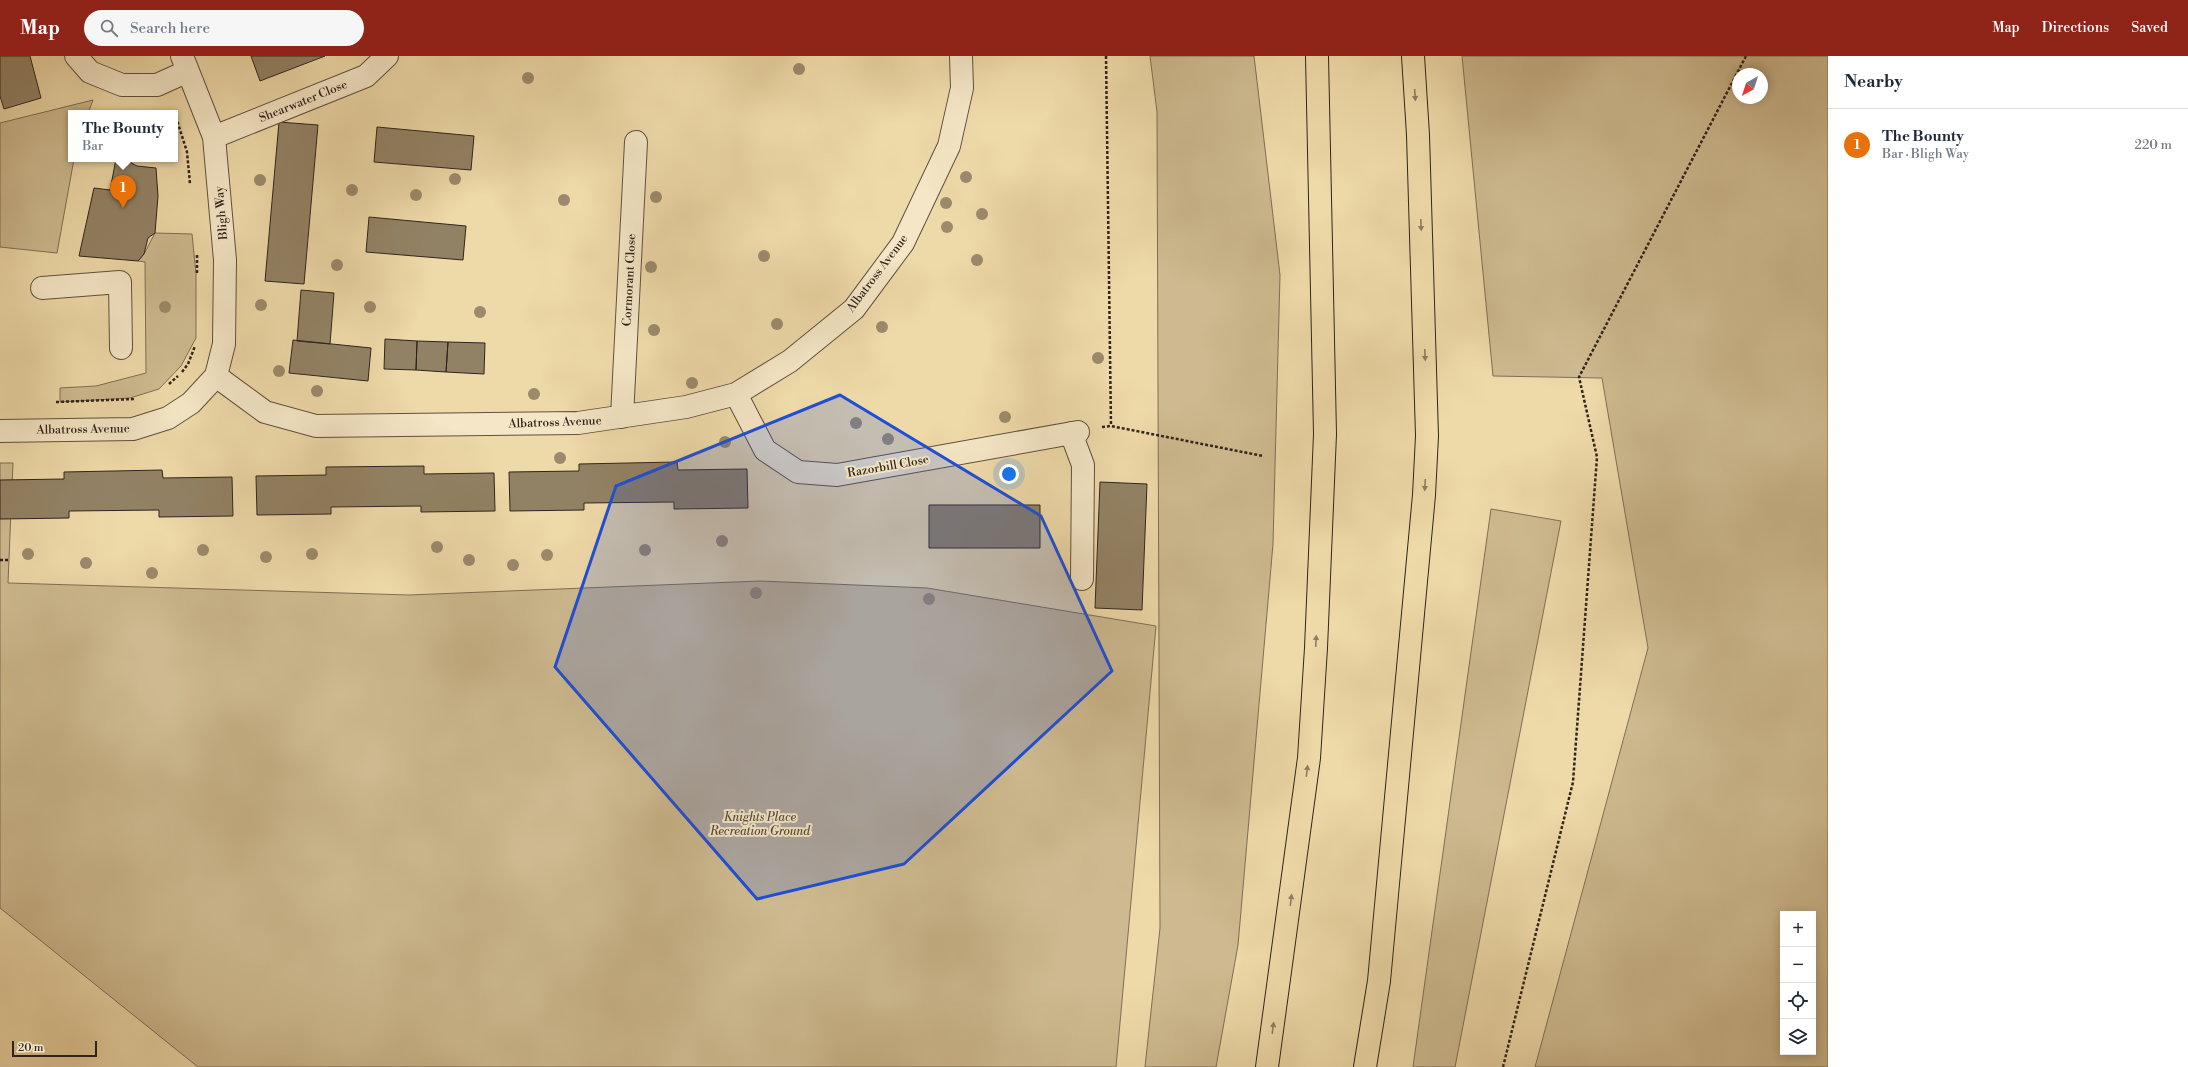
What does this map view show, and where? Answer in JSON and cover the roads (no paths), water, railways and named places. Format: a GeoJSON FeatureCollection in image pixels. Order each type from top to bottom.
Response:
{"type":"FeatureCollection","features":[{"type":"Feature","properties":{"kind":"highway"},"geometry":{"type":"LineString","coordinates":[[1267,1067],[1309,758],[1316,640],[1325,434],[1317,56]]}},
{"type":"Feature","properties":{"kind":"highway"},"geometry":{"type":"LineString","coordinates":[[1365,1067],[1379,981],[1424,495],[1426,420],[1418,135],[1412,56]]}},
{"type":"Feature","properties":{"kind":"street"},"geometry":{"type":"LineString","coordinates":[[76,56],[90,72],[122,85],[156,85],[185,63]]}},
{"type":"Feature","properties":{"kind":"street","name":"Shearwater Close"},"geometry":{"type":"LineString","coordinates":[[214,137],[366,76],[386,56]]}},
{"type":"Feature","properties":{"kind":"street","name":"Albatross Avenue"},"geometry":{"type":"LineString","coordinates":[[0,431],[133,429],[168,418],[191,403],[216,376],[265,412],[316,426],[578,423],[622,418],[686,407],[736,394],[790,361],[854,309],[903,243],[949,146],[962,88],[961,56]]}},
{"type":"Feature","properties":{"kind":"street","name":"Bligh Way"},"geometry":{"type":"LineString","coordinates":[[185,63],[214,137],[225,260],[224,344],[216,376]]}},
{"type":"Feature","properties":{"kind":"street","name":"Cormorant Close"},"geometry":{"type":"LineString","coordinates":[[622,418],[636,142]]}},
{"type":"Feature","properties":{"kind":"street"},"geometry":{"type":"LineString","coordinates":[[42,288],[120,282],[121,348]]}},
{"type":"Feature","properties":{"kind":"street","name":"Razorbill Close"},"geometry":{"type":"LineString","coordinates":[[736,394],[765,450],[798,472],[837,475],[1074,432],[1083,465],[1082,579]]}},
{"type":"Feature","properties":{"kind":"place","name":"The Bounty"},"geometry":{"type":"Point","coordinates":[123,208]}},
{"type":"Feature","properties":{"kind":"park label","name":"Knights Place Recreation Ground"},"geometry":{"type":"Point","coordinates":[760,824]}}]}
